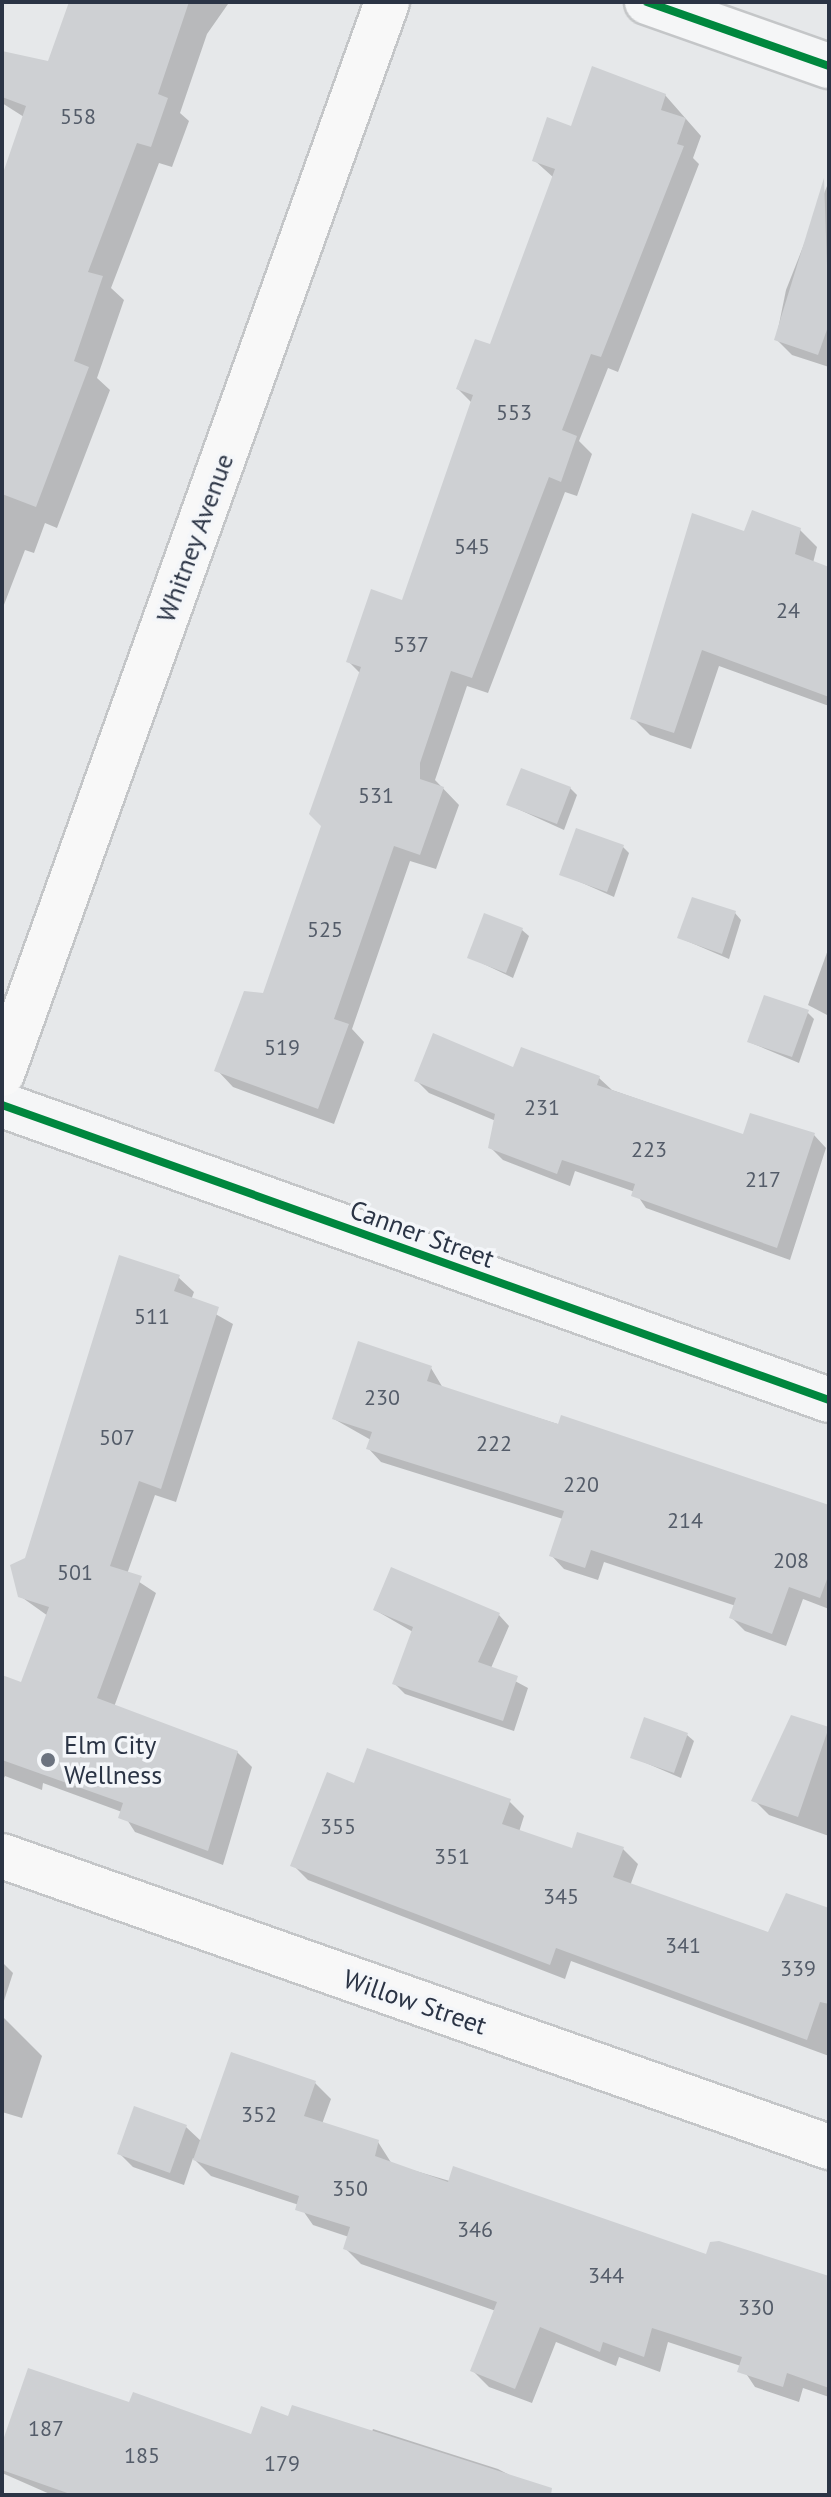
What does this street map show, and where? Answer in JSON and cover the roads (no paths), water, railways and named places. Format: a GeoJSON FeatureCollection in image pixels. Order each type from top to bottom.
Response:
{"type":"FeatureCollection","features":[{"type":"Feature","properties":{"kind":"main road","name":"Whitney Avenue"},"geometry":{"type":"LineString","coordinates":[[2,1074],[387,2]]}},
{"type":"Feature","properties":{"kind":"main road","name":"Willow Street"},"geometry":{"type":"LineString","coordinates":[[2,1856],[829,2147]]}},
{"type":"Feature","properties":{"kind":"street"},"geometry":{"type":"LineString","coordinates":[[647,2],[829,66]]}},
{"type":"Feature","properties":{"kind":"street","name":"Canner Street"},"geometry":{"type":"LineString","coordinates":[[2,1105],[829,1400]]}},
{"type":"Feature","properties":{"kind":"place","name":"Elm City Wellness"},"geometry":{"type":"Point","coordinates":[48,1760]}}]}
